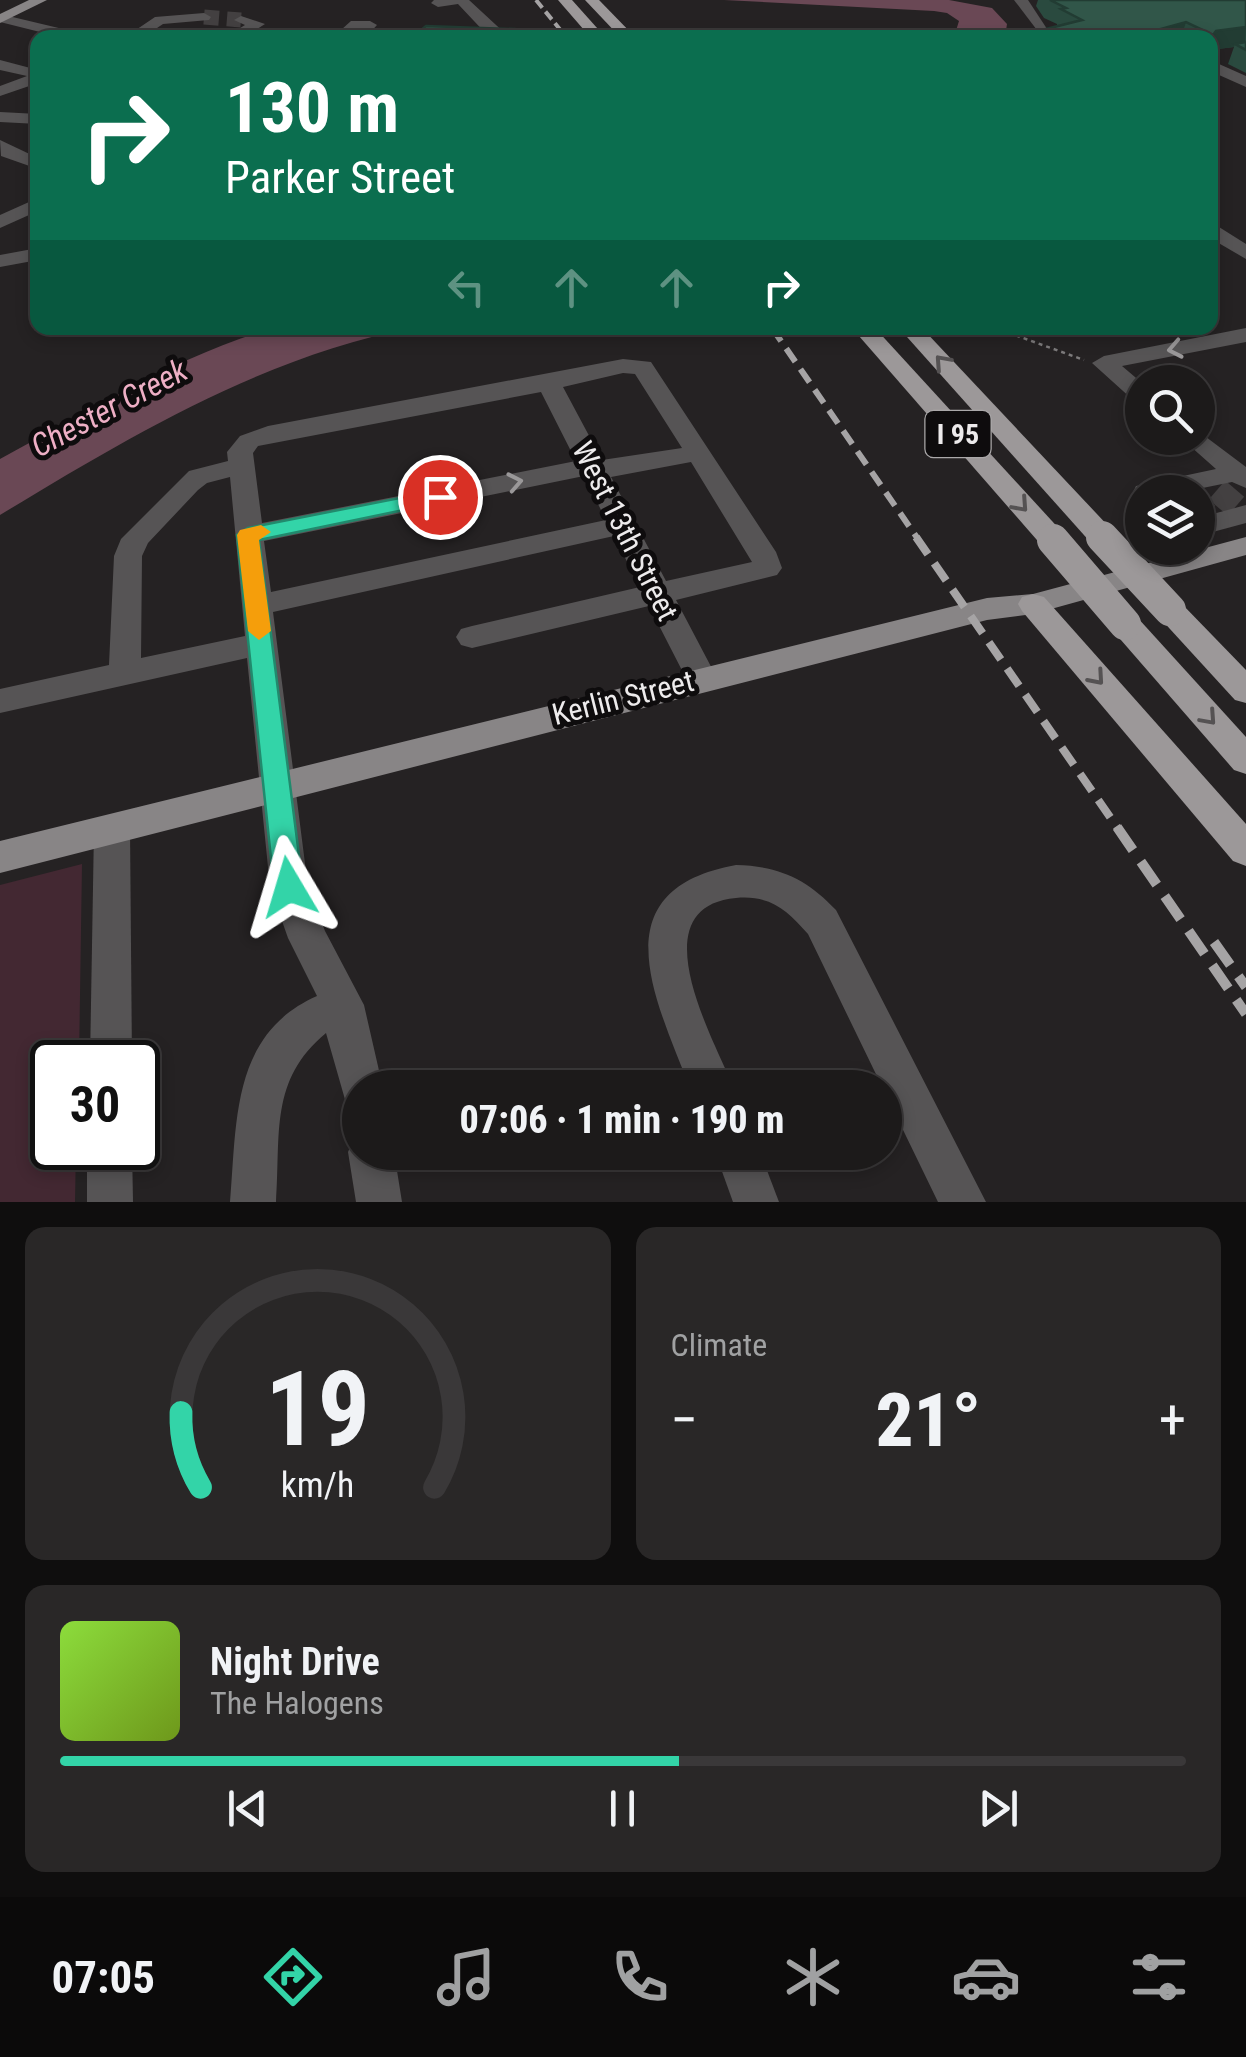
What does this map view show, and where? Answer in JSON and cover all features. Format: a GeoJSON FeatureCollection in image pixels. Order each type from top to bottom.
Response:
{"type":"FeatureCollection","features":[{"type":"Feature","properties":{"kind":"highway"},"geometry":{"type":"LineString","coordinates":[[566,0],[593,30]]}},
{"type":"Feature","properties":{"kind":"highway"},"geometry":{"type":"LineString","coordinates":[[592,0],[621,30]]}},
{"type":"Feature","properties":{"kind":"highway","name":"I 95"},"geometry":{"type":"LineString","coordinates":[[868,335],[1246,760]]}},
{"type":"Feature","properties":{"kind":"highway","name":"I 95"},"geometry":{"type":"LineString","coordinates":[[916,335],[1246,692]]}},
{"type":"Feature","properties":{"kind":"highway"},"geometry":{"type":"LineString","coordinates":[[1033,604],[1246,850]]}},
{"type":"Feature","properties":{"kind":"main road","name":"Kerlin Street"},"geometry":{"type":"LineString","coordinates":[[1215,516],[1246,546]]}},
{"type":"Feature","properties":{"kind":"main road","name":"Kerlin Street"},"geometry":{"type":"LineString","coordinates":[[0,857],[701,678],[987,609],[1033,604],[1125,550]]}},
{"type":"Feature","properties":{"kind":"street"},"geometry":{"type":"LineString","coordinates":[[437,1],[461,0],[494,30]]}},
{"type":"Feature","properties":{"kind":"street"},"geometry":{"type":"LineString","coordinates":[[1021,0],[1044,30]]}},
{"type":"Feature","properties":{"kind":"street"},"geometry":{"type":"LineString","coordinates":[[437,1],[450,14]]}},
{"type":"Feature","properties":{"kind":"street"},"geometry":{"type":"LineString","coordinates":[[1,18],[35,11],[69,30]]}},
{"type":"Feature","properties":{"kind":"street"},"geometry":{"type":"LineString","coordinates":[[141,30],[160,20],[204,17]]}},
{"type":"Feature","properties":{"kind":"street"},"geometry":{"type":"LineString","coordinates":[[240,20],[258,24],[247,30]]}},
{"type":"Feature","properties":{"kind":"street"},"geometry":{"type":"LineString","coordinates":[[1218,59],[1228,56]]}},
{"type":"Feature","properties":{"kind":"street"},"geometry":{"type":"LineString","coordinates":[[0,63],[22,61],[30,68]]}},
{"type":"Feature","properties":{"kind":"street"},"geometry":{"type":"LineString","coordinates":[[0,78],[22,61]]}},
{"type":"Feature","properties":{"kind":"street"},"geometry":{"type":"LineString","coordinates":[[1218,66],[1246,82]]}},
{"type":"Feature","properties":{"kind":"street"},"geometry":{"type":"LineString","coordinates":[[3,98],[30,81]]}},
{"type":"Feature","properties":{"kind":"street"},"geometry":{"type":"LineString","coordinates":[[3,98],[30,95]]}},
{"type":"Feature","properties":{"kind":"street"},"geometry":{"type":"LineString","coordinates":[[0,117],[30,119]]}},
{"type":"Feature","properties":{"kind":"street"},"geometry":{"type":"LineString","coordinates":[[0,145],[30,161]]}},
{"type":"Feature","properties":{"kind":"street"},"geometry":{"type":"LineString","coordinates":[[0,222],[30,208]]}},
{"type":"Feature","properties":{"kind":"street"},"geometry":{"type":"LineString","coordinates":[[1218,231],[1246,226]]}},
{"type":"Feature","properties":{"kind":"street"},"geometry":{"type":"LineString","coordinates":[[0,230],[4,239],[0,246]]}},
{"type":"Feature","properties":{"kind":"street"},"geometry":{"type":"LineString","coordinates":[[1218,236],[1246,253]]}},
{"type":"Feature","properties":{"kind":"street"},"geometry":{"type":"LineString","coordinates":[[0,262],[30,256]]}},
{"type":"Feature","properties":{"kind":"street"},"geometry":{"type":"LineString","coordinates":[[1104,362],[1246,335]]}},
{"type":"Feature","properties":{"kind":"street"},"geometry":{"type":"LineString","coordinates":[[1104,362],[1125,380]]}},
{"type":"Feature","properties":{"kind":"street"},"geometry":{"type":"LineString","coordinates":[[357,1070],[343,1005],[308,938],[289,887],[248,535],[242,446],[268,434],[623,366],[643,368],[768,564],[761,571],[472,637]]}},
{"type":"Feature","properties":{"kind":"street","name":"West 13th Street"},"geometry":{"type":"LineString","coordinates":[[549,383],[701,678]]}},
{"type":"Feature","properties":{"kind":"street"},"geometry":{"type":"LineString","coordinates":[[248,535],[698,453]]}},
{"type":"Feature","properties":{"kind":"street"},"geometry":{"type":"LineString","coordinates":[[125,673],[128,556],[135,539],[198,477],[241,466]]}},
{"type":"Feature","properties":{"kind":"street"},"geometry":{"type":"LineString","coordinates":[[257,604],[623,525]]}},
{"type":"Feature","properties":{"kind":"street"},"geometry":{"type":"LineString","coordinates":[[0,701],[260,644]]}},
{"type":"Feature","properties":{"kind":"street"},"geometry":{"type":"LineString","coordinates":[[110,1040],[112,829]]}},
{"type":"Feature","properties":{"kind":"street"},"geometry":{"type":"LineString","coordinates":[[705,1070],[668,972],[671,921],[707,886],[757,882],[795,894],[822,922],[897,1070]]}},
{"type":"Feature","properties":{"kind":"street"},"geometry":{"type":"LineString","coordinates":[[254,1202],[271,1058],[286,1036],[312,1015],[343,1005]]}},
{"type":"Feature","properties":{"kind":"street"},"geometry":{"type":"LineString","coordinates":[[902,1081],[963,1202]]}},
{"type":"Feature","properties":{"kind":"street"},"geometry":{"type":"LineString","coordinates":[[110,1170],[110,1202]]}},
{"type":"Feature","properties":{"kind":"street"},"geometry":{"type":"LineString","coordinates":[[374,1170],[379,1202]]}},
{"type":"Feature","properties":{"kind":"street"},"geometry":{"type":"LineString","coordinates":[[744,1170],[756,1202]]}},
{"type":"Feature","properties":{"kind":"path"},"geometry":{"type":"LineString","coordinates":[[1014,335],[1071,358],[1104,362]]}},
{"type":"Feature","properties":{"kind":"shaded area"},"geometry":{"type":"Polygon","coordinates":[[[82,864],[79,1040],[30,1040],[30,1170],[76,1170],[75,1202],[0,1202],[0,885],[82,864]]]}},
{"type":"Feature","properties":{"kind":"water"},"geometry":{"type":"Polygon","coordinates":[[[724,0],[949,0],[992,8],[1007,24],[1006,30],[956,30],[959,21],[934,11],[724,0]]]}},
{"type":"Feature","properties":{"kind":"water","name":"Chester Creek"},"geometry":{"type":"Polygon","coordinates":[[[252,335],[383,335],[304,358],[199,403],[0,515],[0,459],[168,369],[252,335]]]}},
{"type":"Feature","properties":{"kind":"building"},"geometry":{"type":"Polygon","coordinates":[[[1050,0],[1246,0],[1246,27],[1203,30],[1186,22],[1157,30],[1042,30],[1082,20],[1061,9],[1066,8],[1050,0]]]}},
{"type":"Feature","properties":{"kind":"building"},"geometry":{"type":"Polygon","coordinates":[[[426,26],[513,29],[512,30],[421,30],[426,26]]]}},
{"type":"Feature","properties":{"kind":"tunnel"},"geometry":{"type":"LineString","coordinates":[[204,17],[241,20]]}},
{"type":"Feature","properties":{"kind":"tunnel"},"geometry":{"type":"LineString","coordinates":[[1217,490],[1238,508]]}},
{"type":"Feature","properties":{"kind":"railway"},"geometry":{"type":"LineString","coordinates":[[536,0],[560,30]]}},
{"type":"Feature","properties":{"kind":"railway"},"geometry":{"type":"LineString","coordinates":[[777,335],[918,539]]}},
{"type":"Feature","properties":{"kind":"railway"},"geometry":{"type":"LineString","coordinates":[[916,537],[1119,830]]}},
{"type":"Feature","properties":{"kind":"railway"},"geometry":{"type":"LineString","coordinates":[[1117,827],[1246,1014]]}},
{"type":"Feature","properties":{"kind":"railway"},"geometry":{"type":"LineString","coordinates":[[1214,942],[1246,987]]}},
{"type":"Feature","properties":{"kind":"slow traffic"},"geometry":{"type":"LineString","coordinates":[[259,631],[248,535],[261,532]]}},
{"type":"Feature","properties":{"kind":"route"},"geometry":{"type":"LineString","coordinates":[[289,887],[248,535],[440,497]]}}]}
